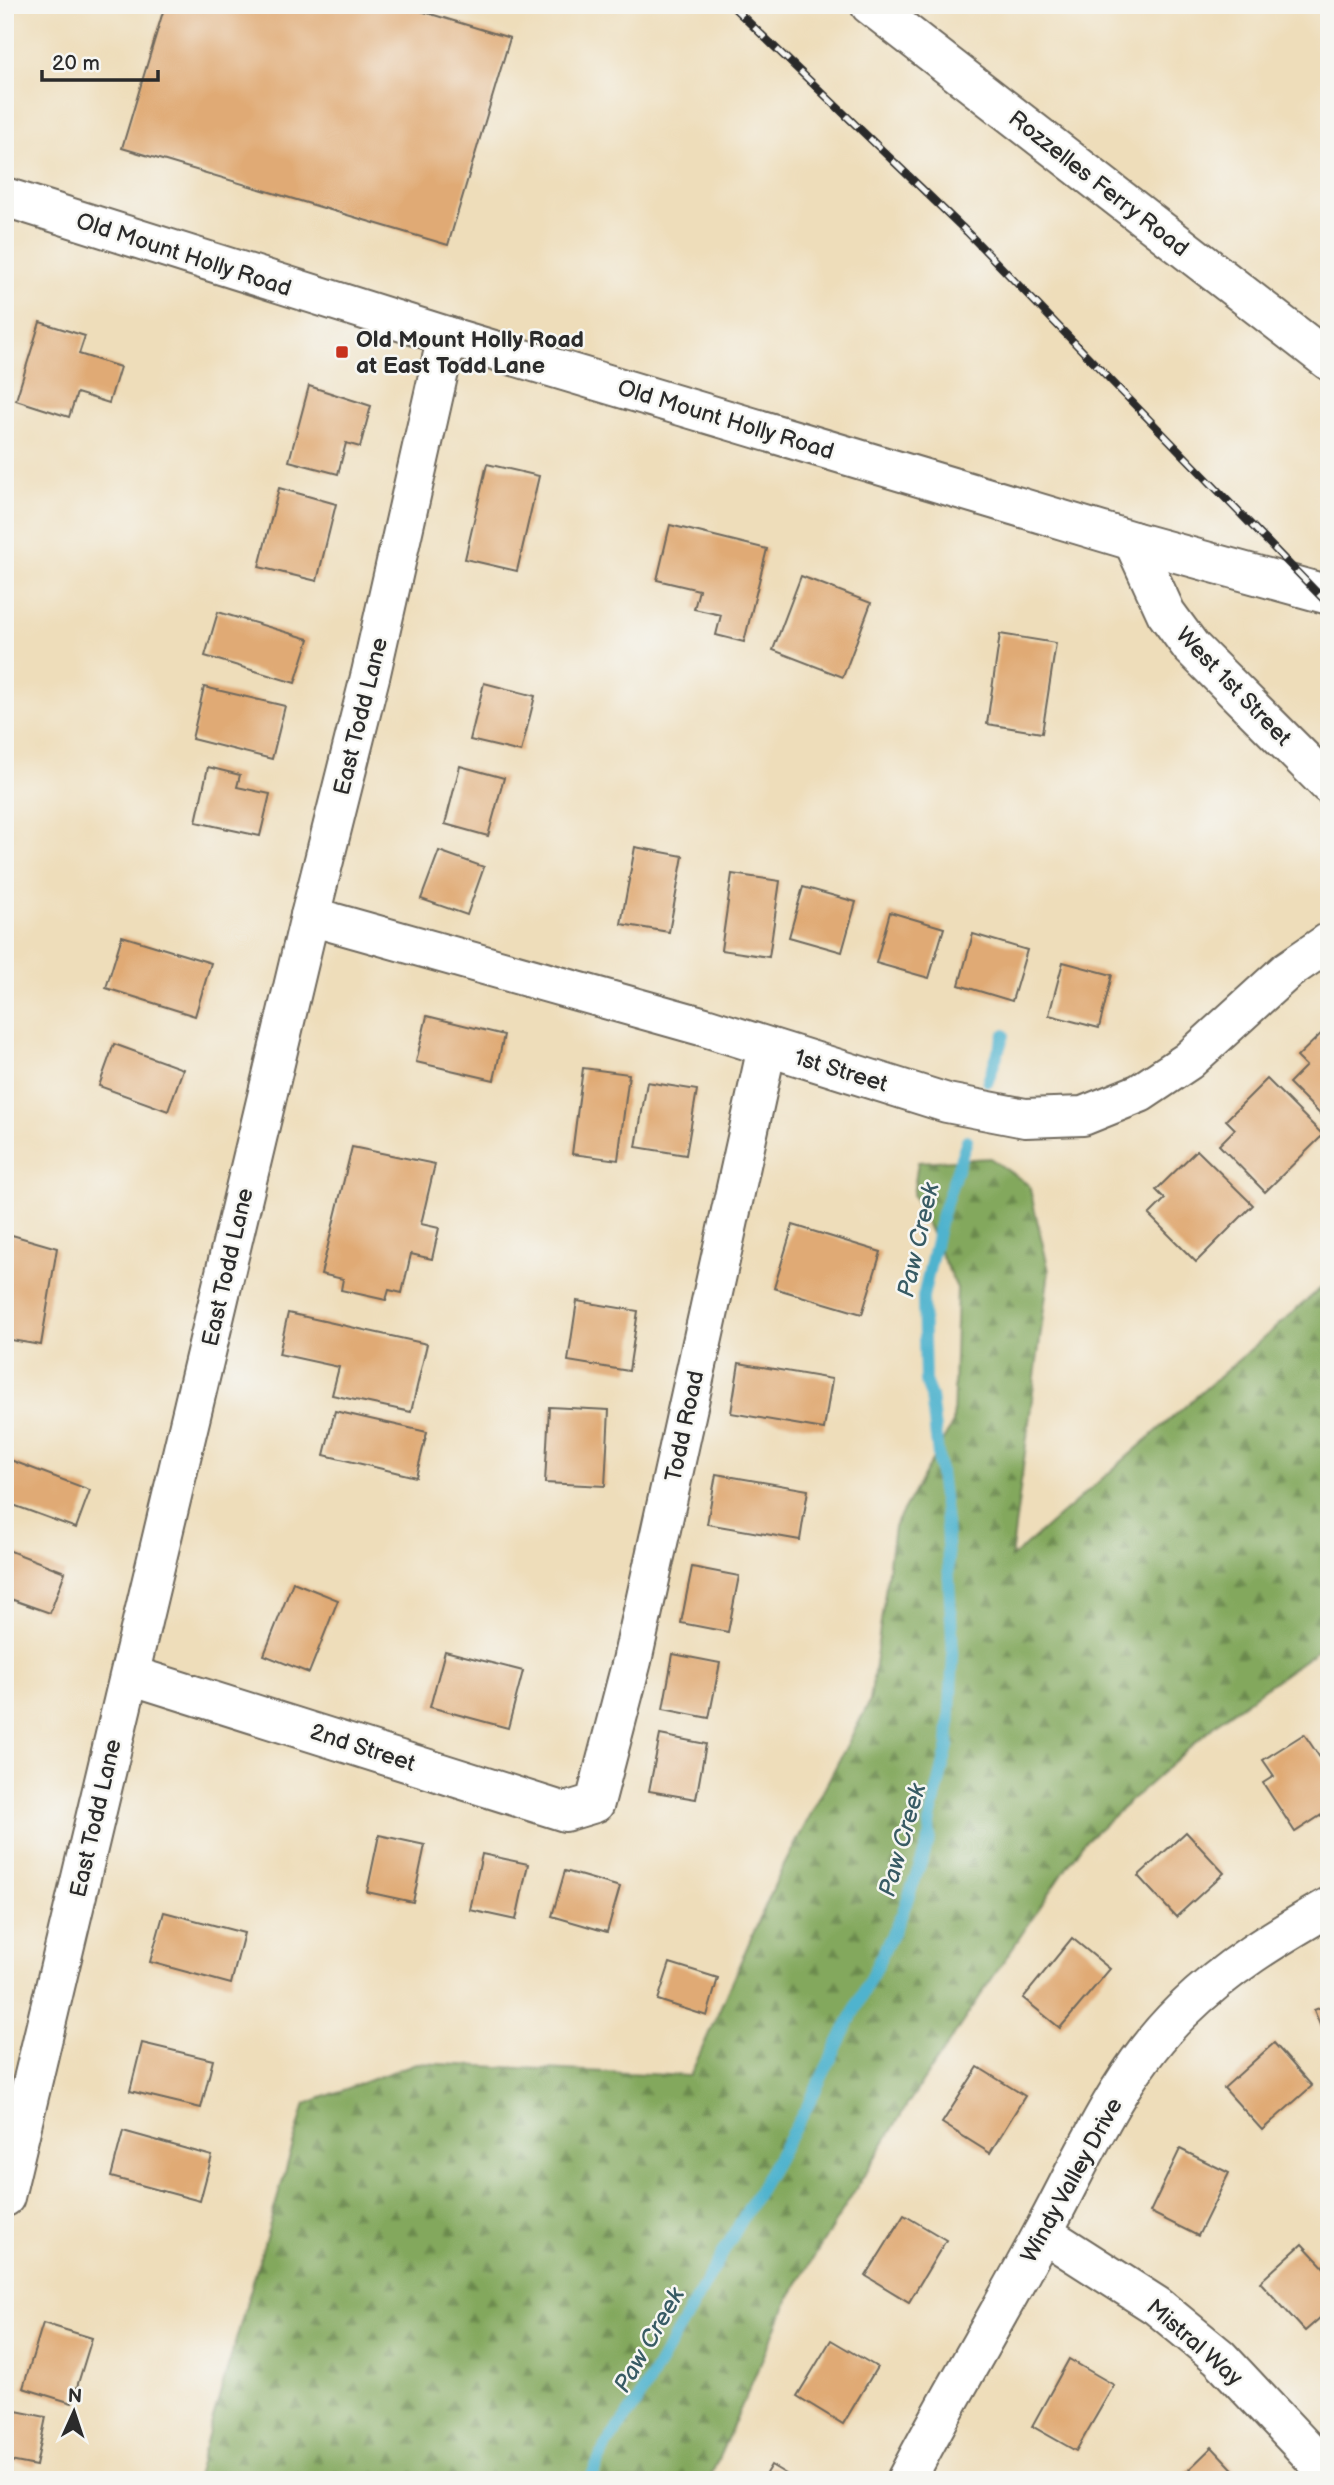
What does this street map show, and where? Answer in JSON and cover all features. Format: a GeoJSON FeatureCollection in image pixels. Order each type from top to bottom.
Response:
{"type":"FeatureCollection","features":[{"type":"Feature","properties":{"kind":"street","name":"Rozzelles Ferry Road"},"geometry":{"type":"LineString","coordinates":[[870,5],[1329,361]]}},
{"type":"Feature","properties":{"kind":"street","name":"Old Mount Holly Road"},"geometry":{"type":"LineString","coordinates":[[5,197],[447,336],[1133,541],[1329,595]]}},
{"type":"Feature","properties":{"kind":"street","name":"East Todd Lane"},"geometry":{"type":"LineString","coordinates":[[5,2197],[310,916],[371,673],[447,336]]}},
{"type":"Feature","properties":{"kind":"street","name":"West 1st Street"},"geometry":{"type":"LineString","coordinates":[[1133,541],[1166,613],[1191,647],[1329,785]]}},
{"type":"Feature","properties":{"kind":"street","name":"1st Street"},"geometry":{"type":"LineString","coordinates":[[310,916],[766,1047],[947,1103],[987,1113],[1025,1118],[1083,1116],[1140,1093],[1188,1061],[1288,970],[1329,942]]}},
{"type":"Feature","properties":{"kind":"street","name":"Todd Road"},"geometry":{"type":"LineString","coordinates":[[595,1803],[632,1661],[766,1047]]}},
{"type":"Feature","properties":{"kind":"street","name":"2nd Street"},"geometry":{"type":"LineString","coordinates":[[130,1675],[565,1812],[595,1803]]}},
{"type":"Feature","properties":{"kind":"street","name":"Windy Valley Drive"},"geometry":{"type":"LineString","coordinates":[[906,2480],[1043,2233],[1096,2127],[1132,2073],[1181,2012],[1251,1951],[1329,1907]]}},
{"type":"Feature","properties":{"kind":"street","name":"Mistral Way"},"geometry":{"type":"LineString","coordinates":[[1043,2233],[1157,2306],[1219,2357],[1329,2474]]}},
{"type":"Feature","properties":{"kind":"green space"},"geometry":{"type":"Polygon","coordinates":[[[990,1158],[1029,1185],[1049,1271],[1011,1558],[1329,1281],[1329,1642],[1223,1718],[1083,1843],[909,2102],[790,2296],[709,2480],[195,2480],[305,2104],[416,2063],[690,2076],[779,1875],[870,1701],[894,1527],[953,1423],[957,1288],[913,1195],[918,1162],[990,1158]]]}},
{"type":"Feature","properties":{"kind":"building"},"geometry":{"type":"Polygon","coordinates":[[[165,5],[401,5],[510,38],[448,245],[122,148],[165,5]]]}},
{"type":"Feature","properties":{"kind":"building"},"geometry":{"type":"Polygon","coordinates":[[[40,322],[85,336],[79,354],[120,367],[109,403],[77,393],[69,417],[16,400],[40,322]]]}},
{"type":"Feature","properties":{"kind":"building"},"geometry":{"type":"Polygon","coordinates":[[[309,386],[371,406],[360,447],[346,443],[338,474],[289,461],[309,386]]]}},
{"type":"Feature","properties":{"kind":"building"},"geometry":{"type":"Polygon","coordinates":[[[487,464],[539,476],[517,571],[465,559],[487,464]]]}},
{"type":"Feature","properties":{"kind":"building"},"geometry":{"type":"Polygon","coordinates":[[[279,488],[336,504],[317,581],[259,567],[279,488]]]}},
{"type":"Feature","properties":{"kind":"building"},"geometry":{"type":"Polygon","coordinates":[[[670,525],[767,549],[744,642],[716,635],[721,615],[694,609],[699,590],[657,580],[670,525]]]}},
{"type":"Feature","properties":{"kind":"building"},"geometry":{"type":"Polygon","coordinates":[[[801,576],[871,603],[843,677],[773,650],[801,576]]]}},
{"type":"Feature","properties":{"kind":"building"},"geometry":{"type":"Polygon","coordinates":[[[218,612],[309,639],[295,683],[205,656],[218,612]]]}},
{"type":"Feature","properties":{"kind":"building"},"geometry":{"type":"Polygon","coordinates":[[[1000,634],[1056,643],[1042,733],[987,724],[1000,634]]]}},
{"type":"Feature","properties":{"kind":"building"},"geometry":{"type":"Polygon","coordinates":[[[484,683],[535,696],[521,752],[470,740],[484,683]]]}},
{"type":"Feature","properties":{"kind":"building"},"geometry":{"type":"Polygon","coordinates":[[[204,687],[285,706],[272,759],[192,739],[204,687]]]}},
{"type":"Feature","properties":{"kind":"building"},"geometry":{"type":"Polygon","coordinates":[[[460,766],[504,778],[488,836],[445,824],[460,766]]]}},
{"type":"Feature","properties":{"kind":"building"},"geometry":{"type":"Polygon","coordinates":[[[208,767],[240,775],[237,787],[270,794],[260,836],[196,822],[208,767]]]}},
{"type":"Feature","properties":{"kind":"building"},"geometry":{"type":"Polygon","coordinates":[[[635,847],[683,856],[669,932],[621,924],[635,847]]]}},
{"type":"Feature","properties":{"kind":"building"},"geometry":{"type":"Polygon","coordinates":[[[439,851],[484,867],[467,915],[421,899],[439,851]]]}},
{"type":"Feature","properties":{"kind":"building"},"geometry":{"type":"Polygon","coordinates":[[[732,874],[780,881],[769,957],[721,950],[732,874]]]}},
{"type":"Feature","properties":{"kind":"building"},"geometry":{"type":"Polygon","coordinates":[[[803,887],[856,902],[842,952],[789,937],[803,887]]]}},
{"type":"Feature","properties":{"kind":"building"},"geometry":{"type":"Polygon","coordinates":[[[890,912],[944,928],[929,978],[876,963],[890,912]]]}},
{"type":"Feature","properties":{"kind":"building"},"geometry":{"type":"Polygon","coordinates":[[[973,934],[1027,950],[1012,1001],[959,985],[973,934]]]}},
{"type":"Feature","properties":{"kind":"building"},"geometry":{"type":"Polygon","coordinates":[[[122,936],[211,963],[195,1016],[106,988],[122,936]]]}},
{"type":"Feature","properties":{"kind":"building"},"geometry":{"type":"Polygon","coordinates":[[[1063,962],[1112,975],[1099,1028],[1049,1015],[1063,962]]]}},
{"type":"Feature","properties":{"kind":"building"},"geometry":{"type":"Polygon","coordinates":[[[427,1016],[504,1035],[494,1080],[416,1062],[427,1016]]]}},
{"type":"Feature","properties":{"kind":"building"},"geometry":{"type":"Polygon","coordinates":[[[1329,1026],[1329,1123],[1289,1083],[1306,1066],[1297,1057],[1329,1026]]]}},
{"type":"Feature","properties":{"kind":"building"},"geometry":{"type":"Polygon","coordinates":[[[114,1044],[183,1069],[168,1111],[99,1086],[114,1044]]]}},
{"type":"Feature","properties":{"kind":"building"},"geometry":{"type":"Polygon","coordinates":[[[583,1068],[629,1074],[618,1160],[572,1154],[583,1068]]]}},
{"type":"Feature","properties":{"kind":"building"},"geometry":{"type":"Polygon","coordinates":[[[1267,1079],[1323,1135],[1265,1192],[1219,1145],[1235,1129],[1226,1120],[1267,1079]]]}},
{"type":"Feature","properties":{"kind":"building"},"geometry":{"type":"Polygon","coordinates":[[[647,1082],[697,1090],[686,1155],[636,1147],[647,1082]]]}},
{"type":"Feature","properties":{"kind":"building"},"geometry":{"type":"Polygon","coordinates":[[[352,1147],[435,1164],[421,1224],[439,1228],[432,1259],[411,1254],[402,1293],[389,1290],[386,1300],[341,1290],[343,1279],[321,1274],[352,1147]]]}},
{"type":"Feature","properties":{"kind":"building"},"geometry":{"type":"Polygon","coordinates":[[[1197,1150],[1253,1205],[1196,1262],[1149,1215],[1165,1199],[1156,1190],[1197,1150]]]}},
{"type":"Feature","properties":{"kind":"building"},"geometry":{"type":"Polygon","coordinates":[[[793,1225],[881,1252],[862,1314],[774,1288],[793,1225]]]}},
{"type":"Feature","properties":{"kind":"building"},"geometry":{"type":"Polygon","coordinates":[[[5,1233],[57,1248],[41,1345],[5,1339],[5,1233]]]}},
{"type":"Feature","properties":{"kind":"building"},"geometry":{"type":"Polygon","coordinates":[[[577,1301],[638,1311],[629,1371],[568,1361],[577,1301]]]}},
{"type":"Feature","properties":{"kind":"building"},"geometry":{"type":"Polygon","coordinates":[[[288,1313],[427,1344],[411,1412],[332,1395],[339,1367],[279,1354],[288,1313]]]}},
{"type":"Feature","properties":{"kind":"building"},"geometry":{"type":"Polygon","coordinates":[[[739,1363],[832,1379],[824,1429],[731,1413],[739,1363]]]}},
{"type":"Feature","properties":{"kind":"building"},"geometry":{"type":"Polygon","coordinates":[[[549,1407],[609,1410],[605,1486],[545,1483],[549,1407]]]}},
{"type":"Feature","properties":{"kind":"building"},"geometry":{"type":"Polygon","coordinates":[[[335,1411],[427,1432],[416,1477],[324,1455],[335,1411]]]}},
{"type":"Feature","properties":{"kind":"building"},"geometry":{"type":"Polygon","coordinates":[[[5,1458],[90,1490],[76,1528],[5,1502],[5,1458]]]}},
{"type":"Feature","properties":{"kind":"building"},"geometry":{"type":"Polygon","coordinates":[[[716,1474],[808,1490],[800,1540],[707,1524],[716,1474]]]}},
{"type":"Feature","properties":{"kind":"building"},"geometry":{"type":"Polygon","coordinates":[[[5,1549],[65,1572],[50,1613],[5,1597],[5,1549]]]}},
{"type":"Feature","properties":{"kind":"building"},"geometry":{"type":"Polygon","coordinates":[[[692,1567],[739,1576],[728,1632],[681,1623],[692,1567]]]}},
{"type":"Feature","properties":{"kind":"building"},"geometry":{"type":"Polygon","coordinates":[[[293,1582],[338,1600],[309,1673],[264,1655],[293,1582]]]}},
{"type":"Feature","properties":{"kind":"building"},"geometry":{"type":"Polygon","coordinates":[[[445,1651],[523,1671],[508,1728],[430,1707],[445,1651]]]}},
{"type":"Feature","properties":{"kind":"building"},"geometry":{"type":"Polygon","coordinates":[[[673,1654],[720,1663],[709,1718],[663,1709],[673,1654]]]}},
{"type":"Feature","properties":{"kind":"building"},"geometry":{"type":"Polygon","coordinates":[[[1304,1734],[1329,1771],[1329,1810],[1295,1832],[1263,1783],[1274,1776],[1263,1760],[1304,1734]]]}},
{"type":"Feature","properties":{"kind":"building"},"geometry":{"type":"Polygon","coordinates":[[[660,1735],[706,1744],[696,1799],[649,1791],[660,1735]]]}},
{"type":"Feature","properties":{"kind":"building"},"geometry":{"type":"Polygon","coordinates":[[[1186,1832],[1224,1873],[1176,1917],[1138,1876],[1186,1832]]]}},
{"type":"Feature","properties":{"kind":"building"},"geometry":{"type":"Polygon","coordinates":[[[379,1835],[425,1845],[413,1902],[367,1892],[379,1835]]]}},
{"type":"Feature","properties":{"kind":"building"},"geometry":{"type":"Polygon","coordinates":[[[482,1854],[528,1864],[516,1920],[470,1910],[482,1854]]]}},
{"type":"Feature","properties":{"kind":"building"},"geometry":{"type":"Polygon","coordinates":[[[565,1871],[620,1887],[607,1932],[552,1916],[565,1871]]]}},
{"type":"Feature","properties":{"kind":"building"},"geometry":{"type":"Polygon","coordinates":[[[164,1912],[244,1933],[231,1984],[150,1962],[164,1912]]]}},
{"type":"Feature","properties":{"kind":"building"},"geometry":{"type":"Polygon","coordinates":[[[1072,1938],[1110,1969],[1060,2028],[1023,1998],[1072,1938]]]}},
{"type":"Feature","properties":{"kind":"building"},"geometry":{"type":"Polygon","coordinates":[[[670,1963],[718,1978],[707,2016],[658,2000],[670,1963]]]}},
{"type":"Feature","properties":{"kind":"building"},"geometry":{"type":"Polygon","coordinates":[[[1329,2004],[1329,2047],[1314,2010],[1329,2004]]]}},
{"type":"Feature","properties":{"kind":"building"},"geometry":{"type":"Polygon","coordinates":[[[142,2043],[213,2060],[201,2108],[130,2091],[142,2043]]]}},
{"type":"Feature","properties":{"kind":"building"},"geometry":{"type":"Polygon","coordinates":[[[1274,2043],[1312,2086],[1262,2130],[1224,2088],[1274,2043]]]}},
{"type":"Feature","properties":{"kind":"building"},"geometry":{"type":"Polygon","coordinates":[[[978,2067],[1025,2096],[990,2153],[942,2123],[978,2067]]]}},
{"type":"Feature","properties":{"kind":"building"},"geometry":{"type":"Polygon","coordinates":[[[123,2131],[212,2156],[200,2201],[111,2177],[123,2131]]]}},
{"type":"Feature","properties":{"kind":"building"},"geometry":{"type":"Polygon","coordinates":[[[1180,2149],[1229,2173],[1198,2236],[1150,2212],[1180,2149]]]}},
{"type":"Feature","properties":{"kind":"building"},"geometry":{"type":"Polygon","coordinates":[[[904,2215],[946,2240],[909,2302],[866,2276],[904,2215]]]}},
{"type":"Feature","properties":{"kind":"building"},"geometry":{"type":"Polygon","coordinates":[[[1302,2244],[1329,2273],[1329,2310],[1305,2331],[1260,2282],[1302,2244]]]}},
{"type":"Feature","properties":{"kind":"building"},"geometry":{"type":"Polygon","coordinates":[[[43,2323],[92,2338],[72,2403],[23,2388],[43,2323]]]}},
{"type":"Feature","properties":{"kind":"building"},"geometry":{"type":"Polygon","coordinates":[[[831,2340],[877,2367],[843,2424],[797,2396],[831,2340]]]}},
{"type":"Feature","properties":{"kind":"building"},"geometry":{"type":"Polygon","coordinates":[[[1069,2359],[1114,2385],[1076,2451],[1032,2426],[1069,2359]]]}},
{"type":"Feature","properties":{"kind":"building"},"geometry":{"type":"Polygon","coordinates":[[[6,2409],[46,2417],[36,2466],[5,2460],[6,2409]]]}},
{"type":"Feature","properties":{"kind":"building"},"geometry":{"type":"Polygon","coordinates":[[[1212,2447],[1243,2480],[1178,2480],[1212,2447]]]}},
{"type":"Feature","properties":{"kind":"building"},"geometry":{"type":"Polygon","coordinates":[[[771,2465],[796,2480],[762,2480],[771,2465]]]}},
{"type":"Feature","properties":{"kind":"waterway","name":"Paw Creek"},"geometry":{"type":"LineString","coordinates":[[988,1081],[1004,1035]]}},
{"type":"Feature","properties":{"kind":"waterway","name":"Paw Creek"},"geometry":{"type":"LineString","coordinates":[[590,2480],[606,2445],[636,2404],[808,2105],[902,1914],[930,1838],[929,1824],[948,1746],[953,1655],[946,1523],[931,1396],[925,1381],[923,1297],[942,1214],[967,1140]]}},
{"type":"Feature","properties":{"kind":"railway"},"geometry":{"type":"LineString","coordinates":[[731,5],[967,232],[1329,605]]}},
{"type":"Feature","properties":{"kind":"place","name":"Old Mount Holly Road at East Todd Lane"},"geometry":{"type":"Point","coordinates":[342,352]}}]}
